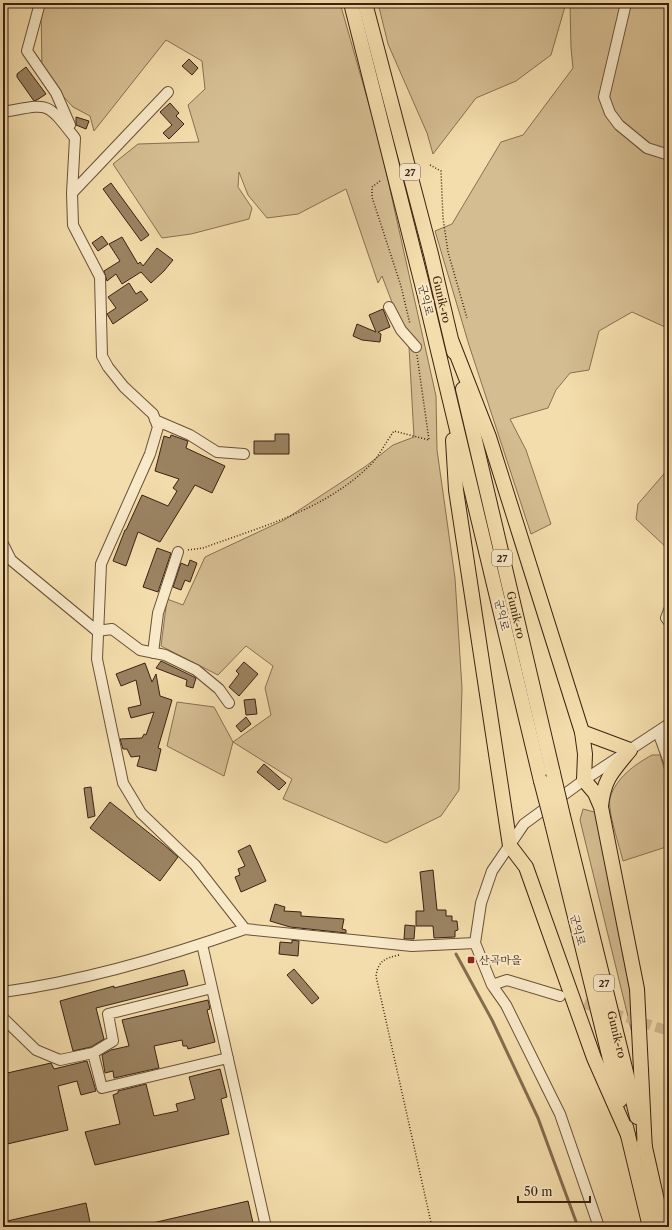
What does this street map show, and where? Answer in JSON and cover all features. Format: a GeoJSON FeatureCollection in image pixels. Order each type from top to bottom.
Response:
{"type":"FeatureCollection","features":[{"type":"Feature","properties":{"kind":"highway","name":"군익로"},"geometry":{"type":"LineString","coordinates":[[351,3],[451,404],[541,781],[558,820],[650,1227]]}},
{"type":"Feature","properties":{"kind":"highway","name":"Gunik-ro"},"geometry":{"type":"LineString","coordinates":[[365,3],[431,254],[452,342],[553,773],[558,820],[646,1151],[663,1227]]}},
{"type":"Feature","properties":{"kind":"highway"},"geometry":{"type":"LineString","coordinates":[[452,342],[489,437],[582,732],[585,754],[584,780],[595,793],[601,807],[637,989],[646,1151]]}},
{"type":"Feature","properties":{"kind":"highway"},"geometry":{"type":"LineString","coordinates":[[451,404],[456,490],[510,846],[526,867],[594,1058],[628,1135]]}},
{"type":"Feature","properties":{"kind":"highway"},"geometry":{"type":"LineString","coordinates":[[582,732],[630,750],[607,778],[603,788],[601,807]]}},
{"type":"Feature","properties":{"kind":"street"},"geometry":{"type":"LineString","coordinates":[[40,3],[27,51],[56,93],[75,138],[72,193],[73,225],[100,278],[102,356],[108,367],[124,387],[153,414],[158,427],[150,454],[102,564],[97,631],[97,659],[123,783],[141,813],[195,865],[245,929]]}},
{"type":"Feature","properties":{"kind":"street"},"geometry":{"type":"LineString","coordinates":[[626,3],[604,97],[610,113],[619,125],[646,148],[669,155]]}},
{"type":"Feature","properties":{"kind":"street"},"geometry":{"type":"LineString","coordinates":[[72,193],[168,92]]}},
{"type":"Feature","properties":{"kind":"street"},"geometry":{"type":"LineString","coordinates":[[3,112],[42,106],[53,110],[75,138]]}},
{"type":"Feature","properties":{"kind":"street"},"geometry":{"type":"LineString","coordinates":[[389,307],[401,330],[416,347]]}},
{"type":"Feature","properties":{"kind":"street"},"geometry":{"type":"LineString","coordinates":[[155,420],[190,435],[217,452],[244,454]]}},
{"type":"Feature","properties":{"kind":"street"},"geometry":{"type":"LineString","coordinates":[[3,544],[11,560],[97,631],[112,629],[140,650],[165,656],[196,670],[219,689],[229,703]]}},
{"type":"Feature","properties":{"kind":"street"},"geometry":{"type":"LineString","coordinates":[[153,653],[158,612],[178,552]]}},
{"type":"Feature","properties":{"kind":"street"},"geometry":{"type":"LineString","coordinates":[[669,610],[666,618],[669,622]]}},
{"type":"Feature","properties":{"kind":"street"},"geometry":{"type":"LineString","coordinates":[[599,1227],[560,1114],[506,1005],[492,985],[475,943],[481,903],[492,871],[524,824],[584,780],[669,724]]}},
{"type":"Feature","properties":{"kind":"street"},"geometry":{"type":"LineString","coordinates":[[658,732],[669,762]]}},
{"type":"Feature","properties":{"kind":"street"},"geometry":{"type":"LineString","coordinates":[[3,992],[51,986],[202,944],[245,929],[412,946],[475,943]]}},
{"type":"Feature","properties":{"kind":"street"},"geometry":{"type":"LineString","coordinates":[[202,944],[266,1227]]}},
{"type":"Feature","properties":{"kind":"street"},"geometry":{"type":"LineString","coordinates":[[492,985],[507,980],[560,996]]}},
{"type":"Feature","properties":{"kind":"street"},"geometry":{"type":"LineString","coordinates":[[3,1018],[36,1050],[60,1060],[93,1053],[113,1041],[108,1014],[212,988]]}},
{"type":"Feature","properties":{"kind":"street"},"geometry":{"type":"LineString","coordinates":[[93,1053],[102,1088],[228,1058]]}},
{"type":"Feature","properties":{"kind":"path"},"geometry":{"type":"LineString","coordinates":[[430,165],[441,171],[443,218],[448,252],[467,318]]}},
{"type":"Feature","properties":{"kind":"path"},"geometry":{"type":"LineString","coordinates":[[380,181],[372,187],[372,197],[401,286],[410,324]]}},
{"type":"Feature","properties":{"kind":"path"},"geometry":{"type":"LineString","coordinates":[[178,552],[203,548],[306,510],[337,492],[368,468],[394,431],[429,440],[416,347]]}},
{"type":"Feature","properties":{"kind":"path"},"geometry":{"type":"LineString","coordinates":[[412,946],[402,954],[382,960],[378,967],[376,976],[432,1227]]}},
{"type":"Feature","properties":{"kind":"shaded area"},"geometry":{"type":"Polygon","coordinates":[[[41,3],[340,3],[379,140],[436,396],[437,450],[455,578],[462,688],[459,790],[441,816],[386,843],[283,799],[292,779],[233,742],[271,715],[265,688],[273,666],[246,646],[218,675],[161,646],[167,599],[183,605],[205,557],[284,520],[366,466],[393,445],[414,437],[409,347],[382,276],[378,283],[346,189],[298,214],[267,218],[248,195],[239,172],[238,187],[252,208],[249,219],[191,234],[162,238],[113,164],[138,144],[199,142],[188,105],[205,89],[202,61],[166,40],[94,131],[90,116],[73,107],[42,73],[41,3]]]}},
{"type":"Feature","properties":{"kind":"shaded area"},"geometry":{"type":"Polygon","coordinates":[[[378,3],[566,3],[551,55],[516,81],[476,98],[433,154],[427,133],[388,44],[378,3]]]}},
{"type":"Feature","properties":{"kind":"shaded area"},"geometry":{"type":"Polygon","coordinates":[[[570,3],[669,3],[669,332],[665,327],[632,312],[599,331],[589,370],[570,373],[556,390],[548,408],[510,419],[526,450],[551,524],[531,534],[469,345],[435,231],[452,224],[501,142],[523,135],[573,68],[570,3]]]}},
{"type":"Feature","properties":{"kind":"shaded area"},"geometry":{"type":"Polygon","coordinates":[[[669,468],[669,550],[636,519],[638,504],[669,468]]]}},
{"type":"Feature","properties":{"kind":"shaded area"},"geometry":{"type":"Polygon","coordinates":[[[177,702],[214,707],[233,742],[224,776],[167,746],[177,702]]]}},
{"type":"Feature","properties":{"kind":"shaded area"},"geometry":{"type":"Polygon","coordinates":[[[652,755],[660,755],[669,784],[669,846],[623,861],[610,811],[610,798],[621,778],[639,763],[652,755]]]}},
{"type":"Feature","properties":{"kind":"shaded area"},"geometry":{"type":"Polygon","coordinates":[[[583,809],[598,813],[619,904],[642,1074],[580,820],[583,809]]]}},
{"type":"Feature","properties":{"kind":"building"},"geometry":{"type":"Polygon","coordinates":[[[189,59],[198,68],[192,75],[182,66],[189,59]]]}},
{"type":"Feature","properties":{"kind":"building"},"geometry":{"type":"Polygon","coordinates":[[[26,67],[46,94],[34,101],[17,77],[17,74],[26,67]]]}},
{"type":"Feature","properties":{"kind":"building"},"geometry":{"type":"Polygon","coordinates":[[[170,103],[179,113],[176,116],[184,124],[169,139],[163,133],[172,125],[160,112],[170,103]]]}},
{"type":"Feature","properties":{"kind":"building"},"geometry":{"type":"Polygon","coordinates":[[[76,117],[89,121],[86,129],[76,125],[76,117]]]}},
{"type":"Feature","properties":{"kind":"building"},"geometry":{"type":"Polygon","coordinates":[[[111,183],[149,235],[141,241],[103,189],[111,183]]]}},
{"type":"Feature","properties":{"kind":"building"},"geometry":{"type":"Polygon","coordinates":[[[102,236],[108,244],[98,251],[92,243],[102,236]]]}},
{"type":"Feature","properties":{"kind":"building"},"geometry":{"type":"Polygon","coordinates":[[[122,237],[138,264],[140,262],[143,266],[157,248],[173,260],[151,283],[141,272],[122,284],[116,274],[107,281],[104,271],[120,261],[109,244],[122,237]]]}},
{"type":"Feature","properties":{"kind":"building"},"geometry":{"type":"Polygon","coordinates":[[[129,283],[136,294],[141,291],[148,300],[113,324],[107,314],[116,308],[108,297],[129,283]]]}},
{"type":"Feature","properties":{"kind":"building"},"geometry":{"type":"Polygon","coordinates":[[[383,309],[390,327],[378,332],[381,334],[380,342],[362,340],[353,336],[357,324],[376,332],[369,315],[383,309]]]}},
{"type":"Feature","properties":{"kind":"building"},"geometry":{"type":"Polygon","coordinates":[[[275,434],[289,434],[289,454],[254,454],[254,441],[275,441],[275,434]]]}},
{"type":"Feature","properties":{"kind":"building"},"geometry":{"type":"Polygon","coordinates":[[[171,435],[188,441],[186,448],[225,466],[212,493],[195,485],[160,542],[138,532],[126,566],[113,561],[125,530],[142,495],[168,506],[177,491],[173,488],[179,479],[155,471],[164,436],[170,438],[171,435]]]}},
{"type":"Feature","properties":{"kind":"building"},"geometry":{"type":"Polygon","coordinates":[[[157,548],[171,553],[158,592],[143,587],[157,548]]]}},
{"type":"Feature","properties":{"kind":"building"},"geometry":{"type":"Polygon","coordinates":[[[190,560],[197,563],[190,582],[185,580],[181,590],[173,587],[181,563],[188,566],[190,560]]]}},
{"type":"Feature","properties":{"kind":"building"},"geometry":{"type":"Polygon","coordinates":[[[161,661],[196,678],[193,688],[186,686],[187,680],[156,668],[161,661]]]}},
{"type":"Feature","properties":{"kind":"building"},"geometry":{"type":"Polygon","coordinates":[[[244,662],[258,674],[239,696],[229,687],[239,674],[236,671],[244,662]]]}},
{"type":"Feature","properties":{"kind":"building"},"geometry":{"type":"Polygon","coordinates":[[[145,663],[152,682],[156,674],[160,696],[172,700],[158,748],[161,749],[156,771],[137,766],[140,756],[131,757],[127,749],[123,749],[120,739],[142,738],[144,734],[146,735],[154,712],[131,718],[128,708],[141,705],[136,680],[121,686],[116,674],[145,663]]]}},
{"type":"Feature","properties":{"kind":"building"},"geometry":{"type":"Polygon","coordinates":[[[255,699],[257,714],[246,715],[244,700],[255,699]]]}},
{"type":"Feature","properties":{"kind":"building"},"geometry":{"type":"Polygon","coordinates":[[[246,717],[251,724],[241,732],[236,726],[246,717]]]}},
{"type":"Feature","properties":{"kind":"building"},"geometry":{"type":"Polygon","coordinates":[[[264,764],[286,783],[279,790],[257,772],[264,764]]]}},
{"type":"Feature","properties":{"kind":"building"},"geometry":{"type":"Polygon","coordinates":[[[91,787],[95,816],[88,818],[84,788],[91,787]]]}},
{"type":"Feature","properties":{"kind":"building"},"geometry":{"type":"Polygon","coordinates":[[[110,802],[178,857],[160,881],[90,828],[110,802]]]}},
{"type":"Feature","properties":{"kind":"building"},"geometry":{"type":"Polygon","coordinates":[[[250,845],[266,881],[241,892],[235,877],[240,875],[238,869],[245,866],[238,851],[250,845]]]}},
{"type":"Feature","properties":{"kind":"building"},"geometry":{"type":"Polygon","coordinates":[[[433,870],[437,910],[446,910],[446,916],[452,916],[452,921],[457,921],[458,930],[455,931],[455,937],[434,938],[433,926],[416,926],[416,911],[424,911],[420,872],[433,870]]]}},
{"type":"Feature","properties":{"kind":"building"},"geometry":{"type":"Polygon","coordinates":[[[275,904],[285,907],[284,911],[301,912],[301,916],[344,919],[342,929],[346,930],[346,933],[290,927],[270,921],[275,904]]]}},
{"type":"Feature","properties":{"kind":"building"},"geometry":{"type":"Polygon","coordinates":[[[405,925],[415,926],[414,939],[404,939],[405,925]]]}},
{"type":"Feature","properties":{"kind":"building"},"geometry":{"type":"Polygon","coordinates":[[[292,940],[299,941],[298,956],[279,954],[280,942],[292,943],[292,940]]]}},
{"type":"Feature","properties":{"kind":"building"},"geometry":{"type":"Polygon","coordinates":[[[294,969],[319,998],[312,1004],[287,975],[294,969]]]}},
{"type":"Feature","properties":{"kind":"building"},"geometry":{"type":"Polygon","coordinates":[[[184,970],[188,985],[96,1008],[104,1039],[91,1047],[73,1051],[60,1001],[114,986],[114,988],[184,970]]]}},
{"type":"Feature","properties":{"kind":"building"},"geometry":{"type":"Polygon","coordinates":[[[208,1000],[210,1009],[207,1010],[215,1042],[188,1049],[187,1046],[183,1046],[182,1040],[154,1046],[159,1068],[114,1078],[113,1071],[105,1073],[102,1055],[111,1050],[129,1046],[122,1020],[208,1000]]]}},
{"type":"Feature","properties":{"kind":"building"},"geometry":{"type":"Polygon","coordinates":[[[87,1061],[96,1091],[81,1095],[77,1081],[58,1086],[68,1130],[3,1145],[3,1074],[51,1063],[54,1069],[87,1061]]]}},
{"type":"Feature","properties":{"kind":"building"},"geometry":{"type":"Polygon","coordinates":[[[220,1069],[227,1097],[221,1099],[229,1134],[95,1165],[85,1132],[120,1124],[113,1095],[118,1093],[118,1091],[146,1084],[154,1116],[178,1111],[176,1104],[195,1099],[189,1077],[220,1069]]]}},
{"type":"Feature","properties":{"kind":"building"},"geometry":{"type":"Polygon","coordinates":[[[248,1201],[254,1227],[148,1227],[148,1224],[248,1201]]]}},
{"type":"Feature","properties":{"kind":"building"},"geometry":{"type":"Polygon","coordinates":[[[86,1203],[91,1227],[3,1227],[3,1222],[86,1203]]]}},
{"type":"Feature","properties":{"kind":"waterway"},"geometry":{"type":"LineString","coordinates":[[456,954],[492,1020],[538,1118],[578,1227]]}},
{"type":"Feature","properties":{"kind":"tunnel"},"geometry":{"type":"LineString","coordinates":[[570,999],[669,1031]]}},
{"type":"Feature","properties":{"kind":"place","name":"산곡마을"},"geometry":{"type":"Point","coordinates":[471,960]}}]}
